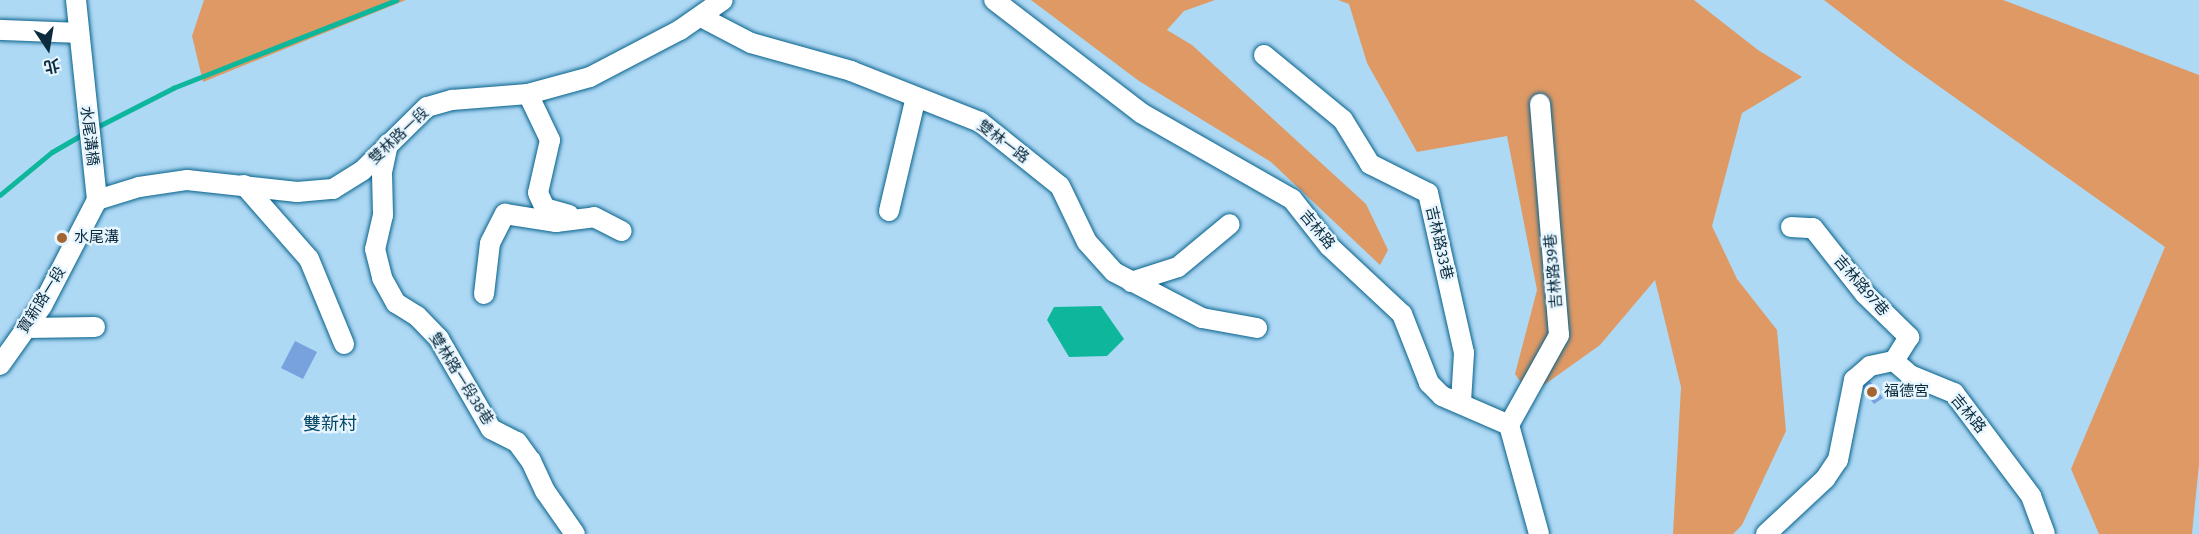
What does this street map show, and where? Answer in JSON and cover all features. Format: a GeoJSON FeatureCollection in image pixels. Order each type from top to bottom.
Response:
{"type":"FeatureCollection","features":[{"type":"Feature","properties":{"kind":"street"},"geometry":{"type":"LineString","coordinates":[[0,30],[77,33],[76,0]]}},
{"type":"Feature","properties":{"kind":"street","name":"雙林路一段"},"geometry":{"type":"LineString","coordinates":[[97,200],[139,187],[187,180],[297,192],[333,189],[362,171],[427,107],[452,100],[528,94],[590,77],[700,17],[723,0]]}},
{"type":"Feature","properties":{"kind":"street","name":"吉林路"},"geometry":{"type":"LineString","coordinates":[[994,0],[1141,113],[1292,199],[1329,246],[1402,315],[1429,383],[1442,396],[1461,402],[1509,425]]}},
{"type":"Feature","properties":{"kind":"street","name":"雙林一路"},"geometry":{"type":"LineString","coordinates":[[700,17],[751,42],[851,71],[980,122],[1060,186],[1087,242],[1114,272],[1202,318],[1257,327]]}},
{"type":"Feature","properties":{"kind":"street","name":"水尾溝橋"},"geometry":{"type":"LineString","coordinates":[[77,33],[97,200]]}},
{"type":"Feature","properties":{"kind":"street","name":"吉林路33巷"},"geometry":{"type":"LineString","coordinates":[[1264,55],[1344,120],[1370,164],[1428,193],[1464,353],[1461,402]]}},
{"type":"Feature","properties":{"kind":"street"},"geometry":{"type":"LineString","coordinates":[[528,94],[550,140],[538,193],[545,208],[579,218]]}},
{"type":"Feature","properties":{"kind":"street"},"geometry":{"type":"LineString","coordinates":[[889,212],[916,97]]}},
{"type":"Feature","properties":{"kind":"street","name":"吉林路39巷"},"geometry":{"type":"LineString","coordinates":[[1509,425],[1559,335],[1540,104]]}},
{"type":"Feature","properties":{"kind":"street","name":"雙林路一段38巷"},"geometry":{"type":"LineString","coordinates":[[388,144],[382,173],[382,215],[375,249],[382,278],[396,303],[417,316],[439,339],[491,429],[517,442],[531,461],[545,491],[574,534]]}},
{"type":"Feature","properties":{"kind":"street"},"geometry":{"type":"LineString","coordinates":[[244,185],[309,259],[344,344]]}},
{"type":"Feature","properties":{"kind":"street","name":"寶新路一段"},"geometry":{"type":"LineString","coordinates":[[0,365],[26,328],[97,200]]}},
{"type":"Feature","properties":{"kind":"street"},"geometry":{"type":"LineString","coordinates":[[484,294],[490,243],[505,214],[556,222],[594,218],[622,231]]}},
{"type":"Feature","properties":{"kind":"street"},"geometry":{"type":"LineString","coordinates":[[1131,282],[1178,267],[1230,224]]}},
{"type":"Feature","properties":{"kind":"street","name":"吉林路97巷"},"geometry":{"type":"LineString","coordinates":[[1791,227],[1813,228],[1865,294],[1909,337],[1894,361]]}},
{"type":"Feature","properties":{"kind":"street"},"geometry":{"type":"LineString","coordinates":[[26,328],[95,327]]}},
{"type":"Feature","properties":{"kind":"street"},"geometry":{"type":"LineString","coordinates":[[1766,534],[1825,479],[1838,460],[1854,380],[1870,366],[1894,361]]}},
{"type":"Feature","properties":{"kind":"street","name":"吉林路"},"geometry":{"type":"LineString","coordinates":[[1894,361],[1910,375],[1954,393],[2031,495],[2045,534]]}},
{"type":"Feature","properties":{"kind":"street"},"geometry":{"type":"LineString","coordinates":[[1509,425],[1539,534]]}},
{"type":"Feature","properties":{"kind":"shaded area"},"geometry":{"type":"Polygon","coordinates":[[[204,0],[406,0],[203,82],[192,36],[204,0]]]}},
{"type":"Feature","properties":{"kind":"shaded area"},"geometry":{"type":"Polygon","coordinates":[[[1031,0],[1215,0],[1184,11],[1167,30],[1192,45],[1366,204],[1388,250],[1380,265],[1271,162],[1139,81],[1031,0]]]}},
{"type":"Feature","properties":{"kind":"shaded area"},"geometry":{"type":"Polygon","coordinates":[[[1338,0],[1694,0],[1758,50],[1802,77],[1742,113],[1712,226],[1737,279],[1777,330],[1786,431],[1742,525],[1733,534],[1673,534],[1681,387],[1655,280],[1600,345],[1530,395],[1515,374],[1537,290],[1507,136],[1417,152],[1367,63],[1349,4],[1338,0]]]}},
{"type":"Feature","properties":{"kind":"shaded area"},"geometry":{"type":"Polygon","coordinates":[[[1824,0],[2003,0],[2199,75],[2199,464],[2192,534],[2099,534],[2071,469],[2165,247],[1902,60],[1824,0]]]}},
{"type":"Feature","properties":{"kind":"shaded area"},"geometry":{"type":"Polygon","coordinates":[[[1101,306],[1124,339],[1107,356],[1069,357],[1047,320],[1054,307],[1101,306]]]}},
{"type":"Feature","properties":{"kind":"building"},"geometry":{"type":"Polygon","coordinates":[[[295,341],[317,352],[303,379],[281,368],[295,341]]]}},
{"type":"Feature","properties":{"kind":"building","name":"福德宮"},"geometry":{"type":"Polygon","coordinates":[[[1869,380],[1883,398],[1874,404],[1861,386],[1869,380]]]}},
{"type":"Feature","properties":{"kind":"waterway","name":"水尾溝"},"geometry":{"type":"LineString","coordinates":[[95,128],[173,88],[396,0]]}},
{"type":"Feature","properties":{"kind":"waterway","name":"水尾溝"},"geometry":{"type":"LineString","coordinates":[[0,195],[52,152],[85,133]]}},
{"type":"Feature","properties":{"kind":"place","name":"水尾溝"},"geometry":{"type":"Point","coordinates":[62,238]}},
{"type":"Feature","properties":{"kind":"place","name":"福德宮"},"geometry":{"type":"Point","coordinates":[1872,392]}},
{"type":"Feature","properties":{"kind":"district","name":"雙新村"},"geometry":{"type":"Point","coordinates":[330,424]}}]}
